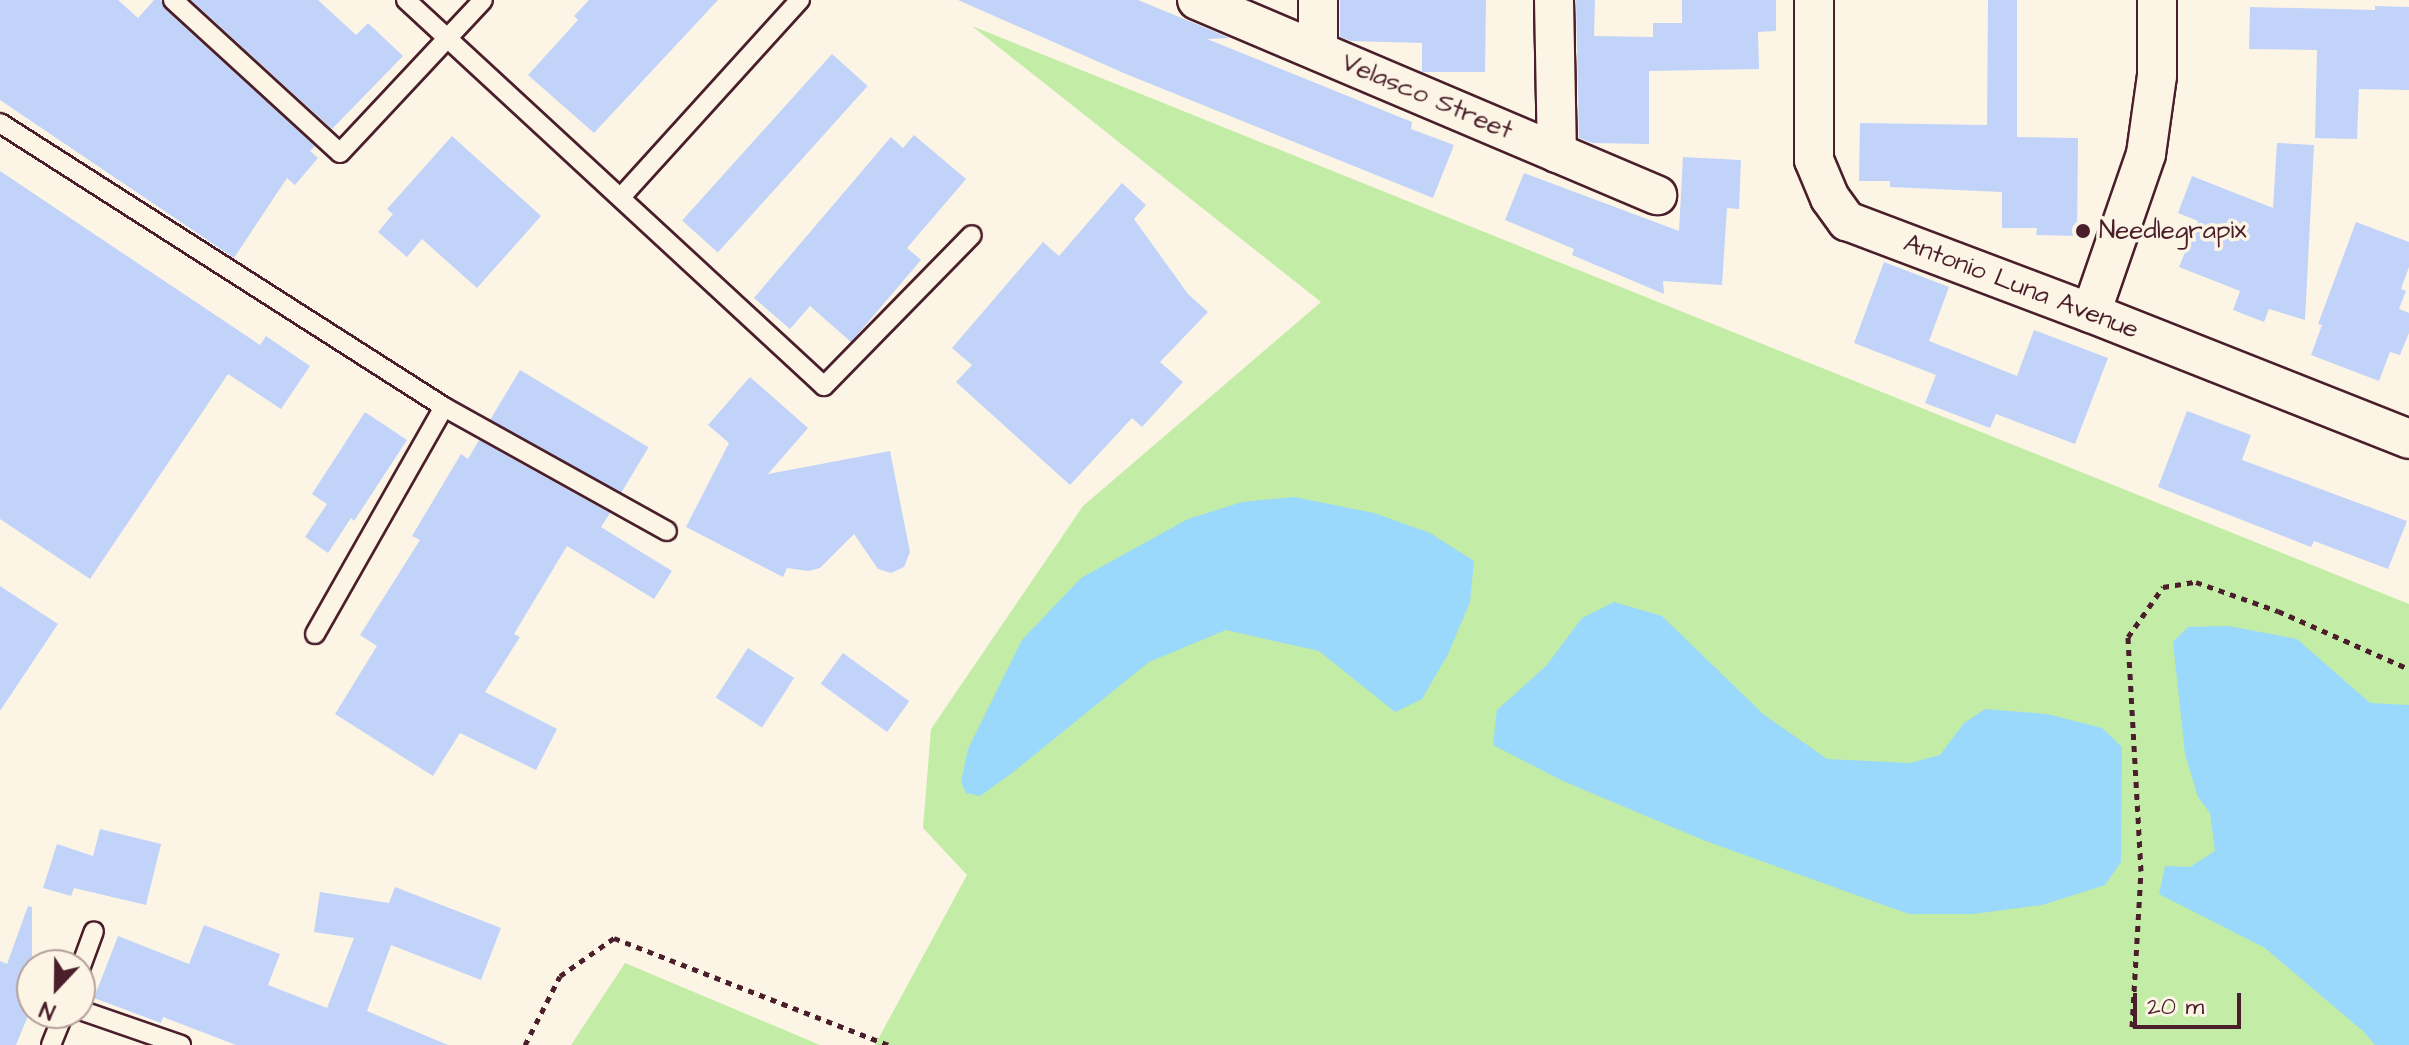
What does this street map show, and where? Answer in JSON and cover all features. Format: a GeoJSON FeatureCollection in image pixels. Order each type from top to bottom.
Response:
{"type":"FeatureCollection","features":[{"type":"Feature","properties":{"kind":"street","name":"Velasco Street"},"geometry":{"type":"LineString","coordinates":[[1197,0],[1657,195]]}},
{"type":"Feature","properties":{"kind":"street"},"geometry":{"type":"LineString","coordinates":[[1318,0],[1318,51]]}},
{"type":"Feature","properties":{"kind":"street"},"geometry":{"type":"LineString","coordinates":[[1554,0],[1557,153]]}},
{"type":"Feature","properties":{"kind":"street","name":"Antonio Luna Avenue"},"geometry":{"type":"LineString","coordinates":[[1814,0],[1814,160],[1830,198],[1847,221],[2407,433]]}},
{"type":"Feature","properties":{"kind":"street"},"geometry":{"type":"LineString","coordinates":[[2091,313],[2146,154],[2157,76],[2157,0]]}},
{"type":"Feature","properties":{"kind":"lane"},"geometry":{"type":"LineString","coordinates":[[173,0],[340,153],[483,0]]}},
{"type":"Feature","properties":{"kind":"lane"},"geometry":{"type":"LineString","coordinates":[[406,0],[622,196],[824,386],[972,235]]}},
{"type":"Feature","properties":{"kind":"lane"},"geometry":{"type":"LineString","coordinates":[[622,196],[800,0]]}},
{"type":"Feature","properties":{"kind":"lane"},"geometry":{"type":"LineString","coordinates":[[0,123],[444,407],[667,531]]}},
{"type":"Feature","properties":{"kind":"lane"},"geometry":{"type":"LineString","coordinates":[[315,634],[444,407]]}},
{"type":"Feature","properties":{"kind":"lane"},"geometry":{"type":"LineString","coordinates":[[87,949],[94,931]]}},
{"type":"Feature","properties":{"kind":"lane"},"geometry":{"type":"LineString","coordinates":[[96,1016],[181,1045]]}},
{"type":"Feature","properties":{"kind":"path"},"geometry":{"type":"LineString","coordinates":[[2132,1027],[2141,871],[2128,637],[2163,587],[2196,582],[2278,611],[2409,669]]}},
{"type":"Feature","properties":{"kind":"path"},"geometry":{"type":"LineString","coordinates":[[525,1045],[560,976],[614,938],[889,1045]]}},
{"type":"Feature","properties":{"kind":"green space"},"geometry":{"type":"Polygon","coordinates":[[[972,26],[2409,604],[2409,1045],[875,1045],[967,875],[923,828],[931,729],[1083,506],[1321,302],[972,26]]]}},
{"type":"Feature","properties":{"kind":"green space"},"geometry":{"type":"Polygon","coordinates":[[[625,963],[820,1045],[571,1045],[625,963]]]}},
{"type":"Feature","properties":{"kind":"water"},"geometry":{"type":"Polygon","coordinates":[[[1294,497],[1374,513],[1430,533],[1474,561],[1470,602],[1448,654],[1422,699],[1395,712],[1319,651],[1226,630],[1149,662],[980,796],[966,793],[961,782],[968,749],[1022,640],[1081,578],[1188,519],[1242,502],[1294,497]]]}},
{"type":"Feature","properties":{"kind":"water"},"geometry":{"type":"Polygon","coordinates":[[[1614,602],[1662,616],[1763,714],[1827,759],[1910,763],[1940,755],[1964,723],[1985,709],[2047,714],[2102,728],[2122,747],[2121,862],[2105,885],[2042,905],[1973,914],[1909,914],[1703,840],[1563,781],[1493,745],[1497,710],[1546,666],[1582,618],[1614,602]]]}},
{"type":"Feature","properties":{"kind":"water"},"geometry":{"type":"Polygon","coordinates":[[[2228,626],[2297,639],[2370,703],[2409,705],[2409,1045],[2375,1045],[2364,1032],[2265,948],[2159,894],[2165,866],[2190,867],[2215,851],[2210,813],[2198,797],[2185,754],[2173,642],[2188,627],[2228,626]]]}},
{"type":"Feature","properties":{"kind":"building"},"geometry":{"type":"Polygon","coordinates":[[[0,0],[118,0],[138,18],[154,0],[161,0],[165,9],[315,146],[310,151],[318,158],[295,185],[287,178],[234,258],[0,100],[0,0]]]}},
{"type":"Feature","properties":{"kind":"building"},"geometry":{"type":"Polygon","coordinates":[[[191,0],[318,0],[356,35],[368,23],[403,56],[332,129],[191,0]]]}},
{"type":"Feature","properties":{"kind":"building"},"geometry":{"type":"Polygon","coordinates":[[[589,0],[718,0],[594,133],[528,75],[578,20],[574,16],[589,0]]]}},
{"type":"Feature","properties":{"kind":"building"},"geometry":{"type":"Polygon","coordinates":[[[958,0],[1138,0],[1230,38],[1207,39],[1412,122],[1411,129],[1454,145],[1433,198],[1126,74],[958,0]]]}},
{"type":"Feature","properties":{"kind":"building"},"geometry":{"type":"Polygon","coordinates":[[[1340,0],[1486,0],[1485,72],[1422,72],[1422,43],[1351,41],[1340,37],[1340,0]]]}},
{"type":"Feature","properties":{"kind":"building"},"geometry":{"type":"Polygon","coordinates":[[[1576,0],[1595,0],[1594,36],[1653,37],[1653,23],[1682,23],[1682,0],[1776,0],[1776,31],[1758,32],[1759,69],[1649,71],[1649,144],[1592,143],[1579,138],[1576,0]]]}},
{"type":"Feature","properties":{"kind":"building"},"geometry":{"type":"Polygon","coordinates":[[[1988,0],[2017,0],[2017,137],[2078,138],[2077,236],[2036,235],[2037,228],[2002,228],[2002,192],[1890,187],[1890,181],[1859,181],[1860,123],[1987,125],[1988,0]]]}},
{"type":"Feature","properties":{"kind":"building"},"geometry":{"type":"Polygon","coordinates":[[[2375,6],[2409,7],[2409,90],[2359,89],[2357,139],[2315,138],[2317,50],[2249,49],[2250,7],[2375,10],[2375,6]]]}},
{"type":"Feature","properties":{"kind":"building"},"geometry":{"type":"Polygon","coordinates":[[[832,54],[868,86],[718,253],[682,220],[832,54]]]}},
{"type":"Feature","properties":{"kind":"building"},"geometry":{"type":"Polygon","coordinates":[[[914,135],[966,179],[907,248],[921,260],[851,342],[810,306],[790,329],[754,298],[891,137],[903,148],[914,135]]]}},
{"type":"Feature","properties":{"kind":"building"},"geometry":{"type":"Polygon","coordinates":[[[452,136],[541,216],[477,288],[422,239],[407,257],[378,232],[393,214],[387,209],[452,136]]]}},
{"type":"Feature","properties":{"kind":"building"},"geometry":{"type":"Polygon","coordinates":[[[2277,143],[2314,145],[2305,320],[2269,309],[2264,322],[2233,310],[2240,291],[2179,267],[2198,221],[2178,213],[2192,176],[2273,208],[2277,143]]]}},
{"type":"Feature","properties":{"kind":"building"},"geometry":{"type":"Polygon","coordinates":[[[1683,157],[1741,160],[1739,209],[1727,208],[1722,285],[1663,281],[1664,294],[1572,255],[1574,249],[1505,220],[1524,173],[1679,231],[1683,157]]]}},
{"type":"Feature","properties":{"kind":"building"},"geometry":{"type":"Polygon","coordinates":[[[0,171],[260,345],[266,336],[310,366],[281,409],[228,374],[90,579],[0,519],[0,171]]]}},
{"type":"Feature","properties":{"kind":"building"},"geometry":{"type":"Polygon","coordinates":[[[1122,183],[1146,205],[1134,219],[1188,294],[1208,312],[1160,362],[1183,382],[1142,427],[1132,418],[1070,485],[956,382],[972,365],[952,348],[1043,242],[1059,256],[1122,183]]]}},
{"type":"Feature","properties":{"kind":"building"},"geometry":{"type":"Polygon","coordinates":[[[2356,222],[2409,242],[2409,267],[2401,289],[2406,291],[2399,309],[2409,313],[2409,333],[2400,355],[2390,352],[2379,381],[2311,355],[2322,325],[2318,324],[2356,222]]]}},
{"type":"Feature","properties":{"kind":"building"},"geometry":{"type":"Polygon","coordinates":[[[1884,262],[1949,287],[1929,341],[2017,376],[2034,330],[2108,358],[2075,444],[1996,414],[1990,428],[1925,403],[1936,375],[1854,343],[1884,262]]]}},
{"type":"Feature","properties":{"kind":"building"},"geometry":{"type":"Polygon","coordinates":[[[520,370],[649,447],[619,497],[490,420],[520,370]]]}},
{"type":"Feature","properties":{"kind":"building"},"geometry":{"type":"Polygon","coordinates":[[[750,377],[808,428],[768,474],[890,451],[910,552],[904,567],[891,573],[878,569],[854,534],[820,568],[808,571],[787,568],[783,577],[686,527],[729,443],[708,425],[750,377]]]}},
{"type":"Feature","properties":{"kind":"building"},"geometry":{"type":"Polygon","coordinates":[[[2187,411],[2251,435],[2242,460],[2407,521],[2388,569],[2314,541],[2311,547],[2158,487],[2187,411]]]}},
{"type":"Feature","properties":{"kind":"building"},"geometry":{"type":"Polygon","coordinates":[[[365,412],[407,440],[354,521],[351,518],[328,553],[305,537],[327,504],[312,494],[365,412]]]}},
{"type":"Feature","properties":{"kind":"building"},"geometry":{"type":"Polygon","coordinates":[[[479,440],[610,513],[601,527],[672,571],[654,599],[567,546],[514,634],[520,637],[485,692],[557,729],[536,770],[460,733],[433,776],[335,714],[377,646],[360,635],[420,540],[412,536],[461,454],[468,459],[479,440]]]}},
{"type":"Feature","properties":{"kind":"building"},"geometry":{"type":"Polygon","coordinates":[[[0,586],[58,624],[0,711],[0,586]]]}},
{"type":"Feature","properties":{"kind":"building"},"geometry":{"type":"Polygon","coordinates":[[[748,648],[794,678],[762,727],[716,697],[748,648]]]}},
{"type":"Feature","properties":{"kind":"building"},"geometry":{"type":"Polygon","coordinates":[[[843,653],[909,701],[887,732],[821,684],[843,653]]]}},
{"type":"Feature","properties":{"kind":"building"},"geometry":{"type":"Polygon","coordinates":[[[100,829],[161,844],[146,905],[74,888],[71,896],[43,888],[57,844],[93,856],[100,829]]]}},
{"type":"Feature","properties":{"kind":"building"},"geometry":{"type":"Polygon","coordinates":[[[395,887],[501,928],[481,980],[391,945],[367,1011],[448,1045],[236,1045],[163,1017],[161,1023],[96,999],[118,936],[189,964],[204,925],[280,954],[268,985],[327,1008],[354,938],[314,932],[320,892],[389,903],[395,887]]]}},
{"type":"Feature","properties":{"kind":"building"},"geometry":{"type":"Polygon","coordinates":[[[28,906],[32,907],[32,949],[16,949],[16,1029],[23,1029],[16,1045],[0,1045],[0,961],[7,964],[28,906]]]}},
{"type":"Feature","properties":{"kind":"place","name":"Needlegrapix"},"geometry":{"type":"Point","coordinates":[2083,231]}}]}
